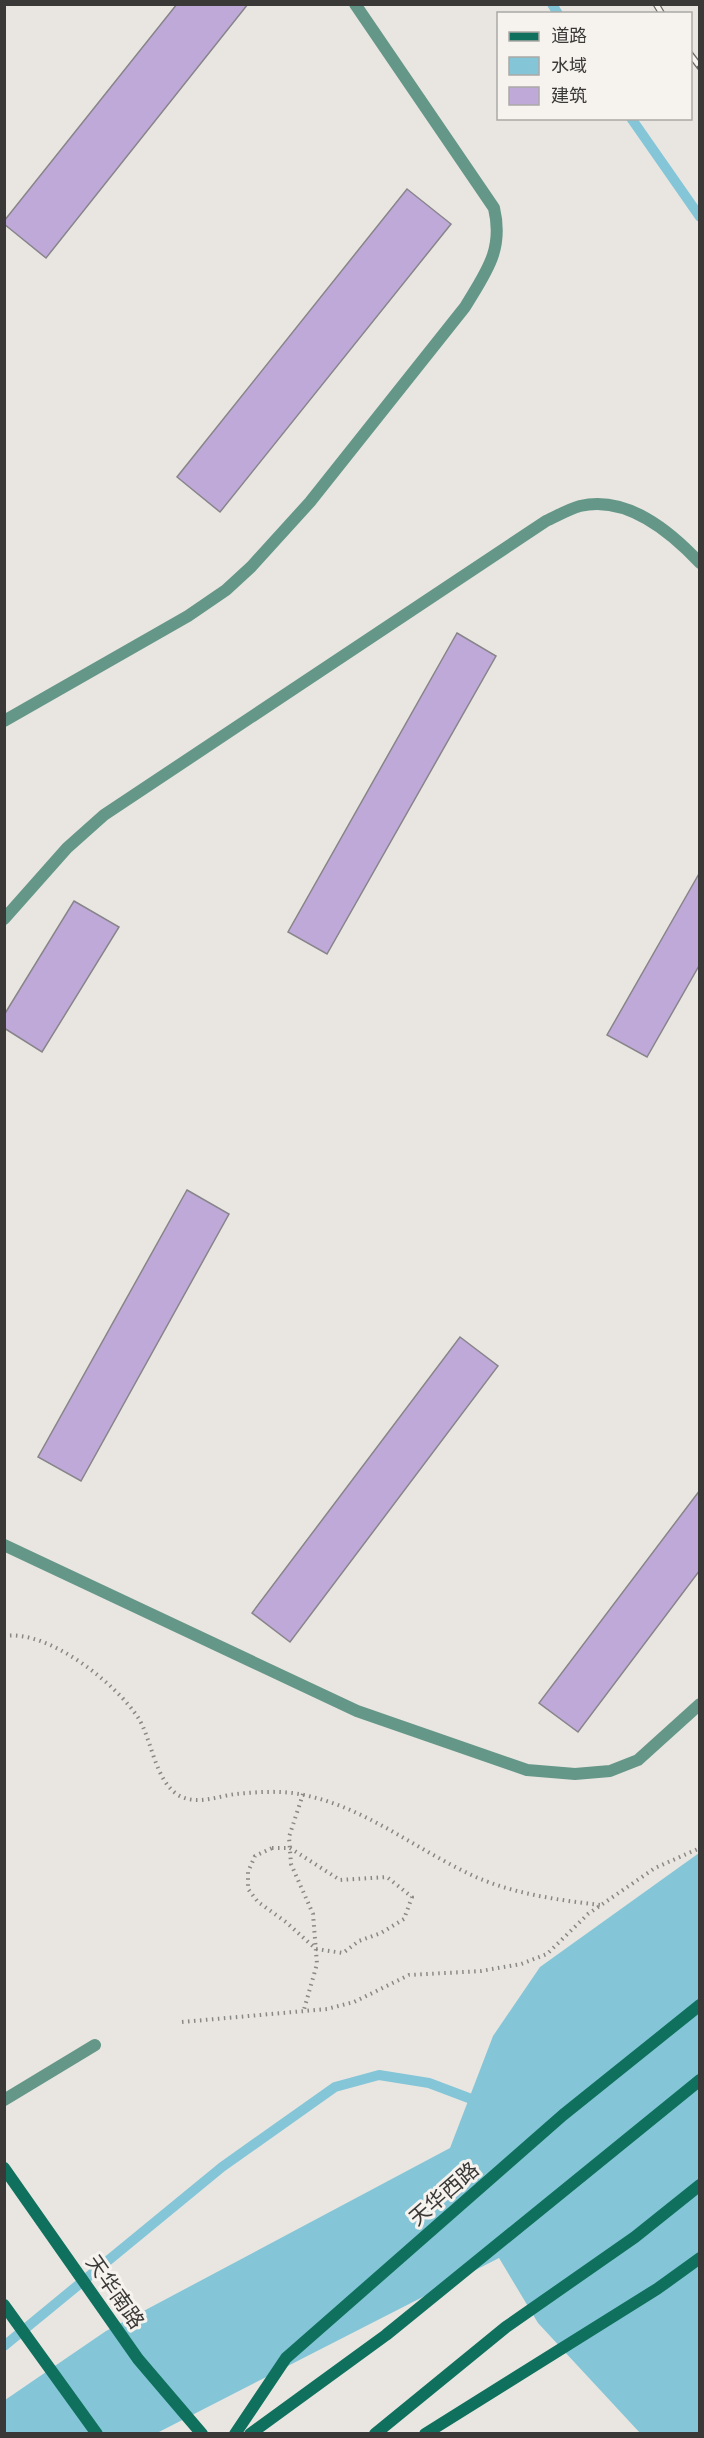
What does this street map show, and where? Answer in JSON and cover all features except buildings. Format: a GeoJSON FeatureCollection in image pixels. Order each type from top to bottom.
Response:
{"type":"FeatureCollection","features":[{"type":"Feature","properties":{"kind":"main road","name":"天华西路"},"geometry":{"type":"LineString","coordinates":[[236,2433],[286,2358],[563,2115],[699,2005]]}},
{"type":"Feature","properties":{"kind":"main road"},"geometry":{"type":"LineString","coordinates":[[250,2433],[386,2335],[699,2080]]}},
{"type":"Feature","properties":{"kind":"main road","name":"天华南路"},"geometry":{"type":"LineString","coordinates":[[4,2168],[138,2358],[202,2433]]}},
{"type":"Feature","properties":{"kind":"main road"},"geometry":{"type":"LineString","coordinates":[[375,2433],[506,2327],[635,2237],[699,2185]]}},
{"type":"Feature","properties":{"kind":"main road"},"geometry":{"type":"LineString","coordinates":[[425,2433],[657,2289],[699,2258]]}},
{"type":"Feature","properties":{"kind":"main road"},"geometry":{"type":"LineString","coordinates":[[4,2305],[96,2433]]}},
{"type":"Feature","properties":{"kind":"lane"},"geometry":{"type":"LineString","coordinates":[[4,721],[188,616],[226,590],[251,567],[310,502],[465,306],[484,275],[494,253],[499,230],[494,207],[355,4]]}},
{"type":"Feature","properties":{"kind":"lane"},"geometry":{"type":"LineString","coordinates":[[4,919],[67,848],[104,815],[546,520],[580,506],[614,504],[652,522],[699,563]]}},
{"type":"Feature","properties":{"kind":"lane"},"geometry":{"type":"LineString","coordinates":[[4,1545],[357,1712],[527,1770],[575,1774],[610,1771],[638,1760],[699,1704]]}},
{"type":"Feature","properties":{"kind":"lane"},"geometry":{"type":"LineString","coordinates":[[4,2100],[95,2045]]}},
{"type":"Feature","properties":{"kind":"path"},"geometry":{"type":"LineString","coordinates":[[4,1636],[37,1640],[60,1649],[120,1696],[139,1720],[164,1779],[177,1794],[193,1800],[268,1792],[303,1794],[339,1805],[371,1820],[476,1877],[551,1900],[600,1905]]}},
{"type":"Feature","properties":{"kind":"path"},"geometry":{"type":"LineString","coordinates":[[303,1794],[289,1837],[291,1864],[313,1914],[316,1949],[317,1964],[303,2013]]}},
{"type":"Feature","properties":{"kind":"path"},"geometry":{"type":"LineString","coordinates":[[272,1848],[290,1848],[340,1880],[387,1877],[412,1897],[404,1918],[381,1933],[359,1941],[343,1953],[316,1949],[258,1902],[248,1889],[248,1872],[255,1856],[272,1848]]}},
{"type":"Feature","properties":{"kind":"path"},"geometry":{"type":"LineString","coordinates":[[182,2022],[303,2013],[354,2002],[409,1975],[481,1971],[521,1964],[547,1954],[600,1905],[655,1868],[699,1848]]}},
{"type":"Feature","properties":{"kind":"water"},"geometry":{"type":"Polygon","coordinates":[[[699,1853],[699,2433],[640,2433],[538,2323],[499,2258],[157,2433],[5,2434],[5,2400],[106,2331],[450,2148],[493,2036],[540,1967],[699,1853]]]}},
{"type":"Feature","properties":{"kind":"waterway"},"geometry":{"type":"LineString","coordinates":[[552,4],[557,12]]}},
{"type":"Feature","properties":{"kind":"waterway"},"geometry":{"type":"LineString","coordinates":[[632,120],[700,217]]}},
{"type":"Feature","properties":{"kind":"waterway"},"geometry":{"type":"LineString","coordinates":[[4,2346],[222,2167],[335,2087],[379,2075],[429,2083],[482,2103]]}},
{"type":"Feature","properties":{"kind":"railway"},"geometry":{"type":"LineString","coordinates":[[656,4],[661,12]]}},
{"type":"Feature","properties":{"kind":"railway"},"geometry":{"type":"LineString","coordinates":[[692,57],[700,67]]}}]}
